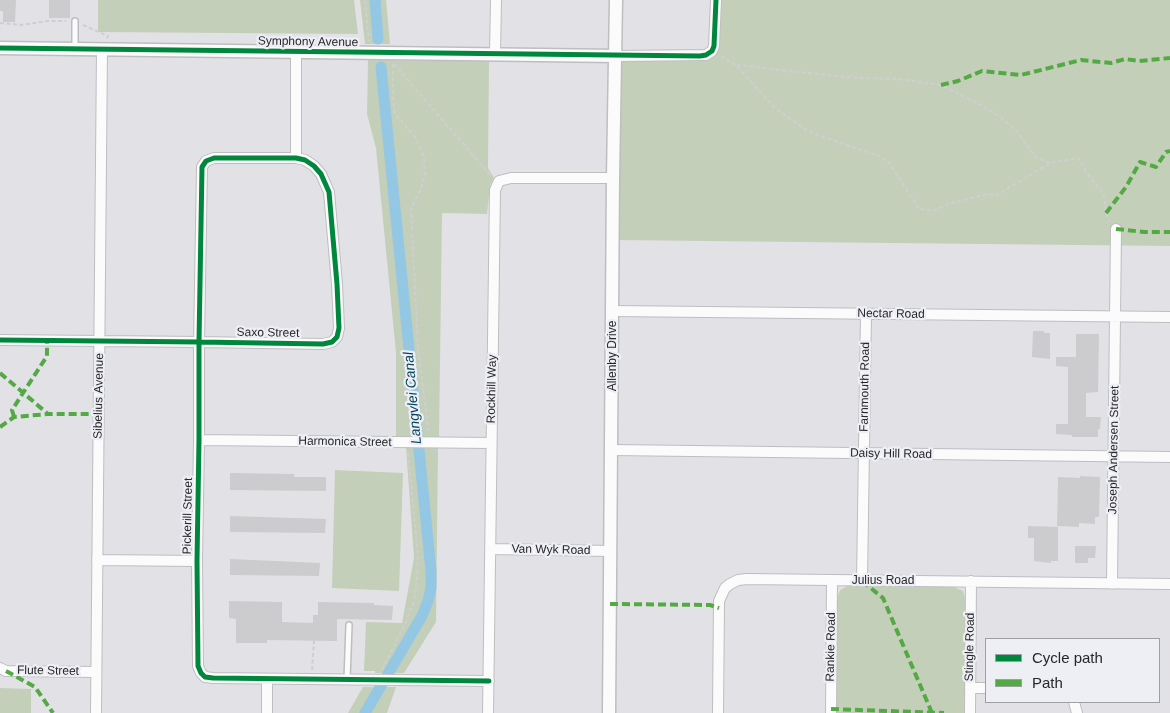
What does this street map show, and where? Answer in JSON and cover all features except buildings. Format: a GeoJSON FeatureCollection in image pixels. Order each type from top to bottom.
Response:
{"type":"FeatureCollection","features":[{"type":"Feature","properties":{"kind":"street"},"geometry":{"type":"LineString","coordinates":[[495,54],[496,0]]}},
{"type":"Feature","properties":{"kind":"street","name":"Allenby Drive"},"geometry":{"type":"LineString","coordinates":[[609,713],[616,0]]}},
{"type":"Feature","properties":{"kind":"street"},"geometry":{"type":"LineString","coordinates":[[616,56],[706,55],[712,51],[715,40],[716,0]]}},
{"type":"Feature","properties":{"kind":"street","name":"Symphony Avenue"},"geometry":{"type":"LineString","coordinates":[[0,48],[75,50],[105,47],[296,52],[370,49],[392,58],[495,54],[616,56]]}},
{"type":"Feature","properties":{"kind":"street","name":"Sibelius Avenue"},"geometry":{"type":"LineString","coordinates":[[96,713],[105,47]]}},
{"type":"Feature","properties":{"kind":"street"},"geometry":{"type":"LineString","coordinates":[[296,52],[296,158]]}},
{"type":"Feature","properties":{"kind":"street","name":"Pickerill Street"},"geometry":{"type":"LineString","coordinates":[[296,158],[214,158],[206,161],[202,167],[197,562],[197,658],[200,673],[205,677],[213,678],[489,681]]}},
{"type":"Feature","properties":{"kind":"street","name":"Saxo Street"},"geometry":{"type":"LineString","coordinates":[[0,340],[323,344],[332,342],[337,336],[339,328],[329,192],[322,174],[305,160],[296,158]]}},
{"type":"Feature","properties":{"kind":"street"},"geometry":{"type":"LineString","coordinates":[[497,184],[502,179],[511,178],[613,178]]}},
{"type":"Feature","properties":{"kind":"street","name":"Rockhill Way"},"geometry":{"type":"LineString","coordinates":[[488,713],[494,193],[497,184]]}},
{"type":"Feature","properties":{"kind":"street","name":"Joseph Andersen Street"},"geometry":{"type":"LineString","coordinates":[[1112,584],[1116,229]]}},
{"type":"Feature","properties":{"kind":"street","name":"Nectar Road"},"geometry":{"type":"LineString","coordinates":[[613,311],[1170,317]]}},
{"type":"Feature","properties":{"kind":"street","name":"Farnmouth Road"},"geometry":{"type":"LineString","coordinates":[[862,580],[866,314]]}},
{"type":"Feature","properties":{"kind":"street","name":"Harmonica Street"},"geometry":{"type":"LineString","coordinates":[[199,440],[491,443]]}},
{"type":"Feature","properties":{"kind":"street","name":"Daisy Hill Road"},"geometry":{"type":"LineString","coordinates":[[612,450],[1170,457]]}},
{"type":"Feature","properties":{"kind":"street","name":"Van Wyk Road"},"geometry":{"type":"LineString","coordinates":[[491,549],[610,551]]}},
{"type":"Feature","properties":{"kind":"street"},"geometry":{"type":"LineString","coordinates":[[97,560],[197,562]]}},
{"type":"Feature","properties":{"kind":"street","name":"Julius Road"},"geometry":{"type":"LineString","coordinates":[[718,713],[719,601],[725,588],[730,584],[747,579],[1170,584]]}},
{"type":"Feature","properties":{"kind":"street","name":"Rankie Road"},"geometry":{"type":"LineString","coordinates":[[831,713],[832,581]]}},
{"type":"Feature","properties":{"kind":"street","name":"Stingle Road"},"geometry":{"type":"LineString","coordinates":[[970,713],[971,581]]}},
{"type":"Feature","properties":{"kind":"street","name":"Flute Street"},"geometry":{"type":"LineString","coordinates":[[0,668],[6,671],[96,672]]}},
{"type":"Feature","properties":{"kind":"street"},"geometry":{"type":"LineString","coordinates":[[267,713],[268,679]]}},
{"type":"Feature","properties":{"kind":"street"},"geometry":{"type":"LineString","coordinates":[[970,688],[985,688]]}},
{"type":"Feature","properties":{"kind":"lane"},"geometry":{"type":"LineString","coordinates":[[75,21],[75,50]]}},
{"type":"Feature","properties":{"kind":"lane"},"geometry":{"type":"LineString","coordinates":[[347,680],[349,625]]}},
{"type":"Feature","properties":{"kind":"path"},"geometry":{"type":"LineString","coordinates":[[365,0],[370,49]]}},
{"type":"Feature","properties":{"kind":"path"},"geometry":{"type":"LineString","coordinates":[[0,23],[21,25],[47,21],[75,21],[108,36],[105,47]]}},
{"type":"Feature","properties":{"kind":"path"},"geometry":{"type":"LineString","coordinates":[[712,51],[736,65],[776,109],[808,130],[888,161],[919,209],[933,211],[948,204],[987,194],[997,196],[1050,163],[1078,158],[1105,198],[1109,222],[1116,229]]}},
{"type":"Feature","properties":{"kind":"path"},"geometry":{"type":"LineString","coordinates":[[392,58],[497,184]]}},
{"type":"Feature","properties":{"kind":"path"},"geometry":{"type":"LineString","coordinates":[[377,680],[405,624],[414,601],[418,556],[418,349],[411,208],[420,191],[425,175],[424,157],[416,138],[395,114],[392,58]]}},
{"type":"Feature","properties":{"kind":"path"},"geometry":{"type":"LineString","coordinates":[[736,65],[858,78],[900,79],[941,85],[999,116],[1016,130],[1036,158],[1050,163]]}},
{"type":"Feature","properties":{"kind":"path"},"geometry":{"type":"LineString","coordinates":[[312,680],[314,640]]}},
{"type":"Feature","properties":{"kind":"green space"},"geometry":{"type":"Polygon","coordinates":[[[98,0],[354,0],[358,34],[98,32],[98,0]]]}},
{"type":"Feature","properties":{"kind":"green space"},"geometry":{"type":"Polygon","coordinates":[[[360,0],[386,0],[390,44],[365,44],[360,0]]]}},
{"type":"Feature","properties":{"kind":"green space"},"geometry":{"type":"Polygon","coordinates":[[[716,0],[1170,0],[1170,246],[613,240],[616,56],[712,51],[716,0]]]}},
{"type":"Feature","properties":{"kind":"green space"},"geometry":{"type":"Polygon","coordinates":[[[368,60],[489,61],[488,168],[494,178],[490,185],[487,214],[442,213],[439,438],[396,438],[396,353],[376,148],[367,114],[368,60]]]}},
{"type":"Feature","properties":{"kind":"green space"},"geometry":{"type":"Polygon","coordinates":[[[406,448],[438,448],[436,622],[404,673],[375,673],[375,671],[364,671],[366,622],[402,623],[414,558],[406,448]]]}},
{"type":"Feature","properties":{"kind":"green space"},"geometry":{"type":"Polygon","coordinates":[[[335,470],[403,473],[399,591],[332,588],[335,470]]]}},
{"type":"Feature","properties":{"kind":"green space"},"geometry":{"type":"Polygon","coordinates":[[[849,585],[952,586],[963,591],[966,601],[965,713],[836,713],[837,599],[840,590],[849,585]]]}},
{"type":"Feature","properties":{"kind":"green space"},"geometry":{"type":"Polygon","coordinates":[[[363,687],[396,687],[387,713],[348,713],[363,687]]]}},
{"type":"Feature","properties":{"kind":"green space"},"geometry":{"type":"Polygon","coordinates":[[[0,688],[31,689],[31,713],[0,713],[0,688]]]}},
{"type":"Feature","properties":{"kind":"waterway","name":"Langvlei Canal"},"geometry":{"type":"LineString","coordinates":[[375,0],[378,39]]}},
{"type":"Feature","properties":{"kind":"waterway","name":"Langvlei Canal"},"geometry":{"type":"LineString","coordinates":[[365,713],[422,616],[431,588],[431,571],[381,67]]}},
{"type":"Feature","properties":{"kind":"marked path"},"geometry":{"type":"LineString","coordinates":[[941,85],[958,81],[982,71],[1021,75],[1081,60],[1111,63],[1125,59],[1139,61],[1170,58]]}},
{"type":"Feature","properties":{"kind":"marked path"},"geometry":{"type":"LineString","coordinates":[[1106,213],[1126,187],[1140,162],[1156,167],[1166,152],[1170,151]]}},
{"type":"Feature","properties":{"kind":"marked path"},"geometry":{"type":"LineString","coordinates":[[1116,229],[1170,232]]}},
{"type":"Feature","properties":{"kind":"marked path"},"geometry":{"type":"LineString","coordinates":[[14,417],[12,410],[47,356],[47,340]]}},
{"type":"Feature","properties":{"kind":"marked path"},"geometry":{"type":"LineString","coordinates":[[0,373],[48,414]]}},
{"type":"Feature","properties":{"kind":"marked path"},"geometry":{"type":"LineString","coordinates":[[0,427],[14,417],[48,414],[99,414]]}},
{"type":"Feature","properties":{"kind":"marked path"},"geometry":{"type":"LineString","coordinates":[[862,581],[883,598],[932,713]]}},
{"type":"Feature","properties":{"kind":"marked path"},"geometry":{"type":"LineString","coordinates":[[610,604],[710,605],[719,608]]}},
{"type":"Feature","properties":{"kind":"marked path"},"geometry":{"type":"LineString","coordinates":[[6,671],[35,687],[53,713]]}},
{"type":"Feature","properties":{"kind":"marked path"},"geometry":{"type":"LineString","coordinates":[[831,709],[944,713]]}},
{"type":"Feature","properties":{"kind":"cycle path"},"geometry":{"type":"LineString","coordinates":[[0,48],[700,56],[712,51],[714,46],[716,0]]}},
{"type":"Feature","properties":{"kind":"cycle path"},"geometry":{"type":"LineString","coordinates":[[0,340],[199,342],[323,344],[332,342],[337,337],[339,328],[329,192],[321,174],[314,166],[305,160],[296,158],[214,158],[206,161],[202,167],[199,342],[197,561],[198,666],[205,677],[213,678],[489,681]]}}]}
